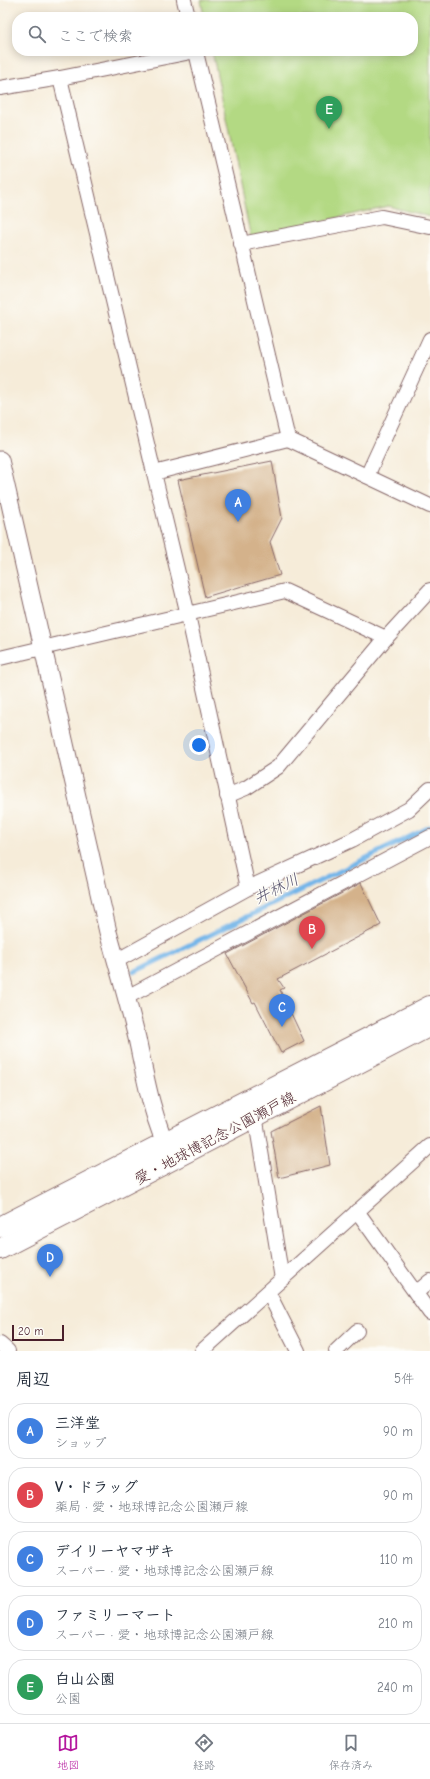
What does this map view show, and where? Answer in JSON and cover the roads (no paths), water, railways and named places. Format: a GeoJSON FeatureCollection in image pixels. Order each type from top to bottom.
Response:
{"type":"FeatureCollection","features":[{"type":"Feature","properties":{"kind":"main road","name":"愛・地球博記念公園瀬戸線"},"geometry":{"type":"LineString","coordinates":[[0,1249],[174,1159],[254,1108],[430,1006]]}},
{"type":"Feature","properties":{"kind":"main road","name":"愛・地球博記念公園瀬戸線"},"geometry":{"type":"LineString","coordinates":[[0,1226],[165,1142],[254,1108],[430,1026]]}},
{"type":"Feature","properties":{"kind":"street"},"geometry":{"type":"LineString","coordinates":[[184,0],[187,12]]}},
{"type":"Feature","properties":{"kind":"street"},"geometry":{"type":"LineString","coordinates":[[0,88],[175,56]]}},
{"type":"Feature","properties":{"kind":"street"},"geometry":{"type":"LineString","coordinates":[[197,56],[288,439]]}},
{"type":"Feature","properties":{"kind":"street"},"geometry":{"type":"LineString","coordinates":[[60,78],[188,615],[248,888]]}},
{"type":"Feature","properties":{"kind":"street"},"geometry":{"type":"LineString","coordinates":[[241,244],[382,217],[430,227]]}},
{"type":"Feature","properties":{"kind":"street"},"geometry":{"type":"LineString","coordinates":[[367,476],[430,339]]}},
{"type":"Feature","properties":{"kind":"street"},"geometry":{"type":"LineString","coordinates":[[154,473],[288,439],[430,506]]}},
{"type":"Feature","properties":{"kind":"street"},"geometry":{"type":"LineString","coordinates":[[0,460],[106,924],[127,997],[150,1095],[165,1142],[174,1159]]}},
{"type":"Feature","properties":{"kind":"street"},"geometry":{"type":"LineString","coordinates":[[227,796],[246,788],[278,767],[386,638],[430,590]]}},
{"type":"Feature","properties":{"kind":"street"},"geometry":{"type":"LineString","coordinates":[[0,658],[188,615],[284,591],[386,638]]}},
{"type":"Feature","properties":{"kind":"street"},"geometry":{"type":"LineString","coordinates":[[116,961],[248,888],[352,840],[410,809],[430,789]]}},
{"type":"Feature","properties":{"kind":"street"},"geometry":{"type":"LineString","coordinates":[[127,997],[430,837]]}},
{"type":"Feature","properties":{"kind":"street"},"geometry":{"type":"LineString","coordinates":[[254,1108],[282,1279]]}},
{"type":"Feature","properties":{"kind":"street"},"geometry":{"type":"LineString","coordinates":[[202,1351],[430,1146]]}},
{"type":"Feature","properties":{"kind":"street"},"geometry":{"type":"LineString","coordinates":[[357,1211],[430,1312]]}},
{"type":"Feature","properties":{"kind":"street"},"geometry":{"type":"LineString","coordinates":[[416,1293],[430,1281]]}},
{"type":"Feature","properties":{"kind":"street"},"geometry":{"type":"LineString","coordinates":[[268,1292],[298,1351]]}},
{"type":"Feature","properties":{"kind":"street"},"geometry":{"type":"LineString","coordinates":[[343,1349],[357,1331]]}},
{"type":"Feature","properties":{"kind":"street"},"geometry":{"type":"LineString","coordinates":[[0,1344],[8,1351]]}},
{"type":"Feature","properties":{"kind":"waterway","name":"井林川"},"geometry":{"type":"LineString","coordinates":[[134,972],[430,827]]}},
{"type":"Feature","properties":{"kind":"place","name":"白山公園"},"geometry":{"type":"Point","coordinates":[329,129]}},
{"type":"Feature","properties":{"kind":"place","name":"三洋堂"},"geometry":{"type":"Point","coordinates":[238,522]}},
{"type":"Feature","properties":{"kind":"place","name":"V・ドラッグ"},"geometry":{"type":"Point","coordinates":[312,949]}},
{"type":"Feature","properties":{"kind":"place","name":"デイリーヤマザキ"},"geometry":{"type":"Point","coordinates":[282,1027]}},
{"type":"Feature","properties":{"kind":"place","name":"ファミリーマート"},"geometry":{"type":"Point","coordinates":[50,1277]}}]}
